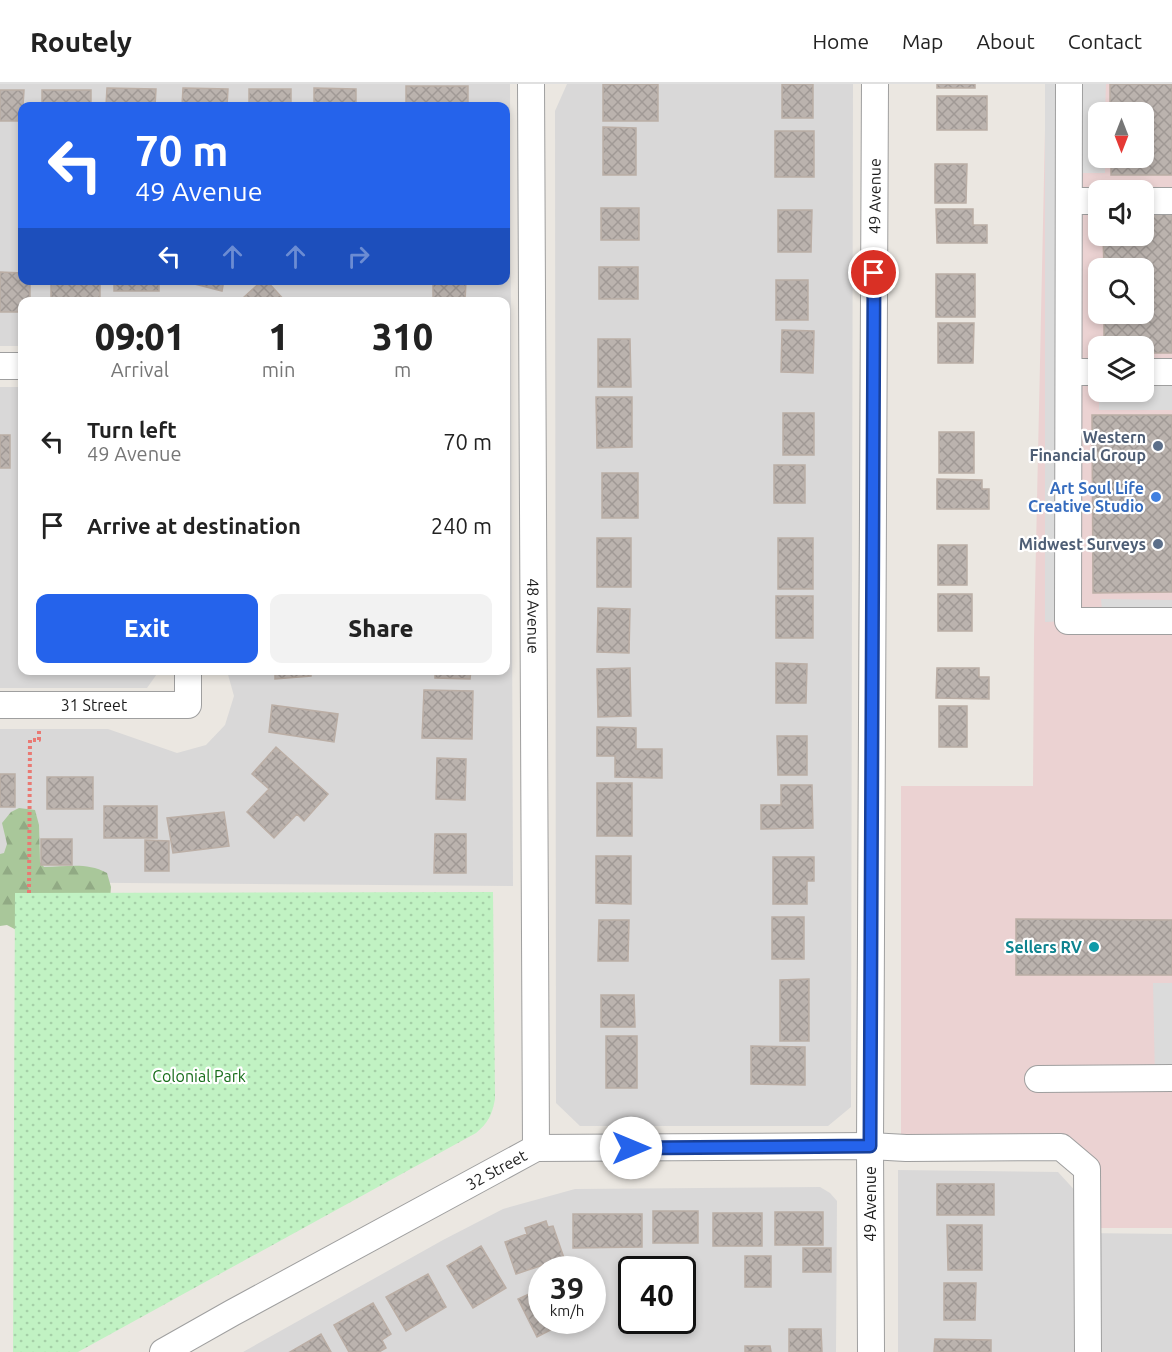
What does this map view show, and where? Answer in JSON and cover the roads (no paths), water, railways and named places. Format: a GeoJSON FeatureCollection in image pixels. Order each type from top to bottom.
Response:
{"type":"FeatureCollection","features":[{"type":"Feature","properties":{"kind":"street","name":"48 Avenue"},"geometry":{"type":"LineString","coordinates":[[531,84],[536,1148]]}},
{"type":"Feature","properties":{"kind":"street","name":"49 Avenue"},"geometry":{"type":"LineString","coordinates":[[871,1352],[875,84]]}},
{"type":"Feature","properties":{"kind":"street"},"geometry":{"type":"LineString","coordinates":[[1069,84],[1068,621],[1172,621]]}},
{"type":"Feature","properties":{"kind":"street"},"geometry":{"type":"LineString","coordinates":[[1069,201],[1088,201]]}},
{"type":"Feature","properties":{"kind":"street"},"geometry":{"type":"LineString","coordinates":[[1154,201],[1172,201]]}},
{"type":"Feature","properties":{"kind":"street"},"geometry":{"type":"LineString","coordinates":[[0,366],[18,366]]}},
{"type":"Feature","properties":{"kind":"street"},"geometry":{"type":"LineString","coordinates":[[1069,372],[1088,372]]}},
{"type":"Feature","properties":{"kind":"street"},"geometry":{"type":"LineString","coordinates":[[1154,372],[1172,372]]}},
{"type":"Feature","properties":{"kind":"street","name":"31 Street"},"geometry":{"type":"LineString","coordinates":[[0,705],[188,705],[188,675]]}},
{"type":"Feature","properties":{"kind":"street"},"geometry":{"type":"LineString","coordinates":[[1038,1079],[1172,1078]]}},
{"type":"Feature","properties":{"kind":"street","name":"32 Street"},"geometry":{"type":"LineString","coordinates":[[163,1352],[536,1148],[870,1146],[906,1148],[1061,1147],[1087,1169],[1088,1352]]}},
{"type":"Feature","properties":{"kind":"place","name":"Western Financial Group"},"geometry":{"type":"Point","coordinates":[1158,446]}},
{"type":"Feature","properties":{"kind":"place","name":"Art Soul Life Creative Studio"},"geometry":{"type":"Point","coordinates":[1156,497]}},
{"type":"Feature","properties":{"kind":"place","name":"Midwest Surveys"},"geometry":{"type":"Point","coordinates":[1158,544]}},
{"type":"Feature","properties":{"kind":"place","name":"Sellers RV"},"geometry":{"type":"Point","coordinates":[1094,947]}},
{"type":"Feature","properties":{"kind":"park label","name":"Colonial Park"},"geometry":{"type":"Point","coordinates":[199,1076]}}]}
